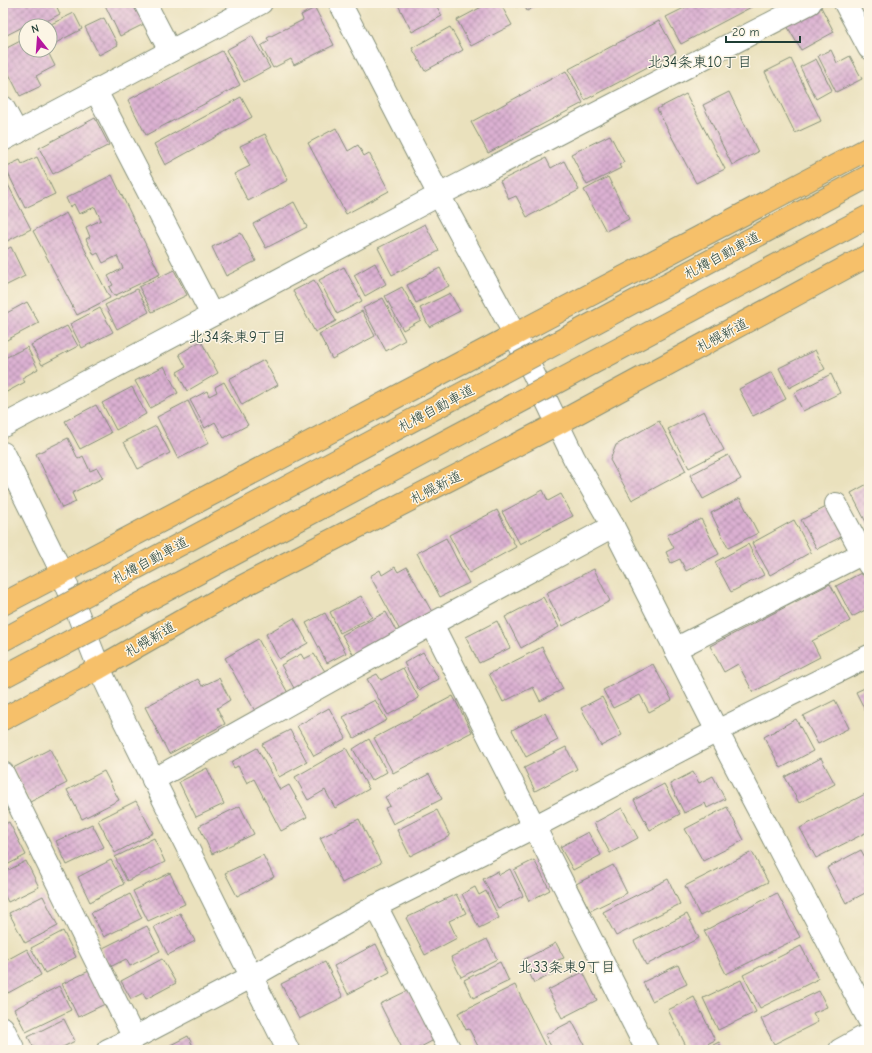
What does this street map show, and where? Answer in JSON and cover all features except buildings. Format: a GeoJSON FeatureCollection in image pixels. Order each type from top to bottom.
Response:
{"type":"FeatureCollection","features":[{"type":"Feature","properties":{"kind":"highway"},"geometry":{"type":"LineString","coordinates":[[3,604],[869,148]]}},
{"type":"Feature","properties":{"kind":"highway","name":"札樽自動車道"},"geometry":{"type":"LineString","coordinates":[[3,640],[869,176]]}},
{"type":"Feature","properties":{"kind":"highway"},"geometry":{"type":"LineString","coordinates":[[3,677],[869,216]]}},
{"type":"Feature","properties":{"kind":"highway","name":"札幌新道"},"geometry":{"type":"LineString","coordinates":[[3,719],[100,668],[241,587],[557,424],[869,255]]}},
{"type":"Feature","properties":{"kind":"street"},"geometry":{"type":"LineString","coordinates":[[144,3],[170,51]]}},
{"type":"Feature","properties":{"kind":"street"},"geometry":{"type":"LineString","coordinates":[[3,107],[10,136],[261,3]]}},
{"type":"Feature","properties":{"kind":"street"},"geometry":{"type":"LineString","coordinates":[[340,3],[439,195],[515,335],[574,458],[613,526],[717,731],[869,1020]]}},
{"type":"Feature","properties":{"kind":"street"},"geometry":{"type":"LineString","coordinates":[[3,426],[439,195],[810,3]]}},
{"type":"Feature","properties":{"kind":"street"},"geometry":{"type":"LineString","coordinates":[[845,3],[869,48]]}},
{"type":"Feature","properties":{"kind":"street"},"geometry":{"type":"LineString","coordinates":[[96,91],[212,316]]}},
{"type":"Feature","properties":{"kind":"street"},"geometry":{"type":"LineString","coordinates":[[3,452],[62,573],[100,668],[153,780],[288,1050]]}},
{"type":"Feature","properties":{"kind":"street"},"geometry":{"type":"LineString","coordinates":[[675,649],[867,556],[836,504]]}},
{"type":"Feature","properties":{"kind":"street"},"geometry":{"type":"LineString","coordinates":[[153,780],[432,624],[613,526]]}},
{"type":"Feature","properties":{"kind":"street"},"geometry":{"type":"LineString","coordinates":[[432,624],[648,1050]]}},
{"type":"Feature","properties":{"kind":"street"},"geometry":{"type":"LineString","coordinates":[[108,1050],[251,977],[376,906],[534,827],[717,731],[869,656]]}},
{"type":"Feature","properties":{"kind":"street"},"geometry":{"type":"LineString","coordinates":[[3,773],[134,1038]]}},
{"type":"Feature","properties":{"kind":"street"},"geometry":{"type":"LineString","coordinates":[[376,906],[450,1050]]}},
{"type":"Feature","properties":{"kind":"street"},"geometry":{"type":"LineString","coordinates":[[3,1028],[14,1050]]}},
{"type":"Feature","properties":{"kind":"district","name":"北34条東10丁目"},"geometry":{"type":"Point","coordinates":[700,62]}},
{"type":"Feature","properties":{"kind":"district","name":"北34条東9丁目"},"geometry":{"type":"Point","coordinates":[238,337]}},
{"type":"Feature","properties":{"kind":"district","name":"北33条東9丁目"},"geometry":{"type":"Point","coordinates":[567,967]}}]}
